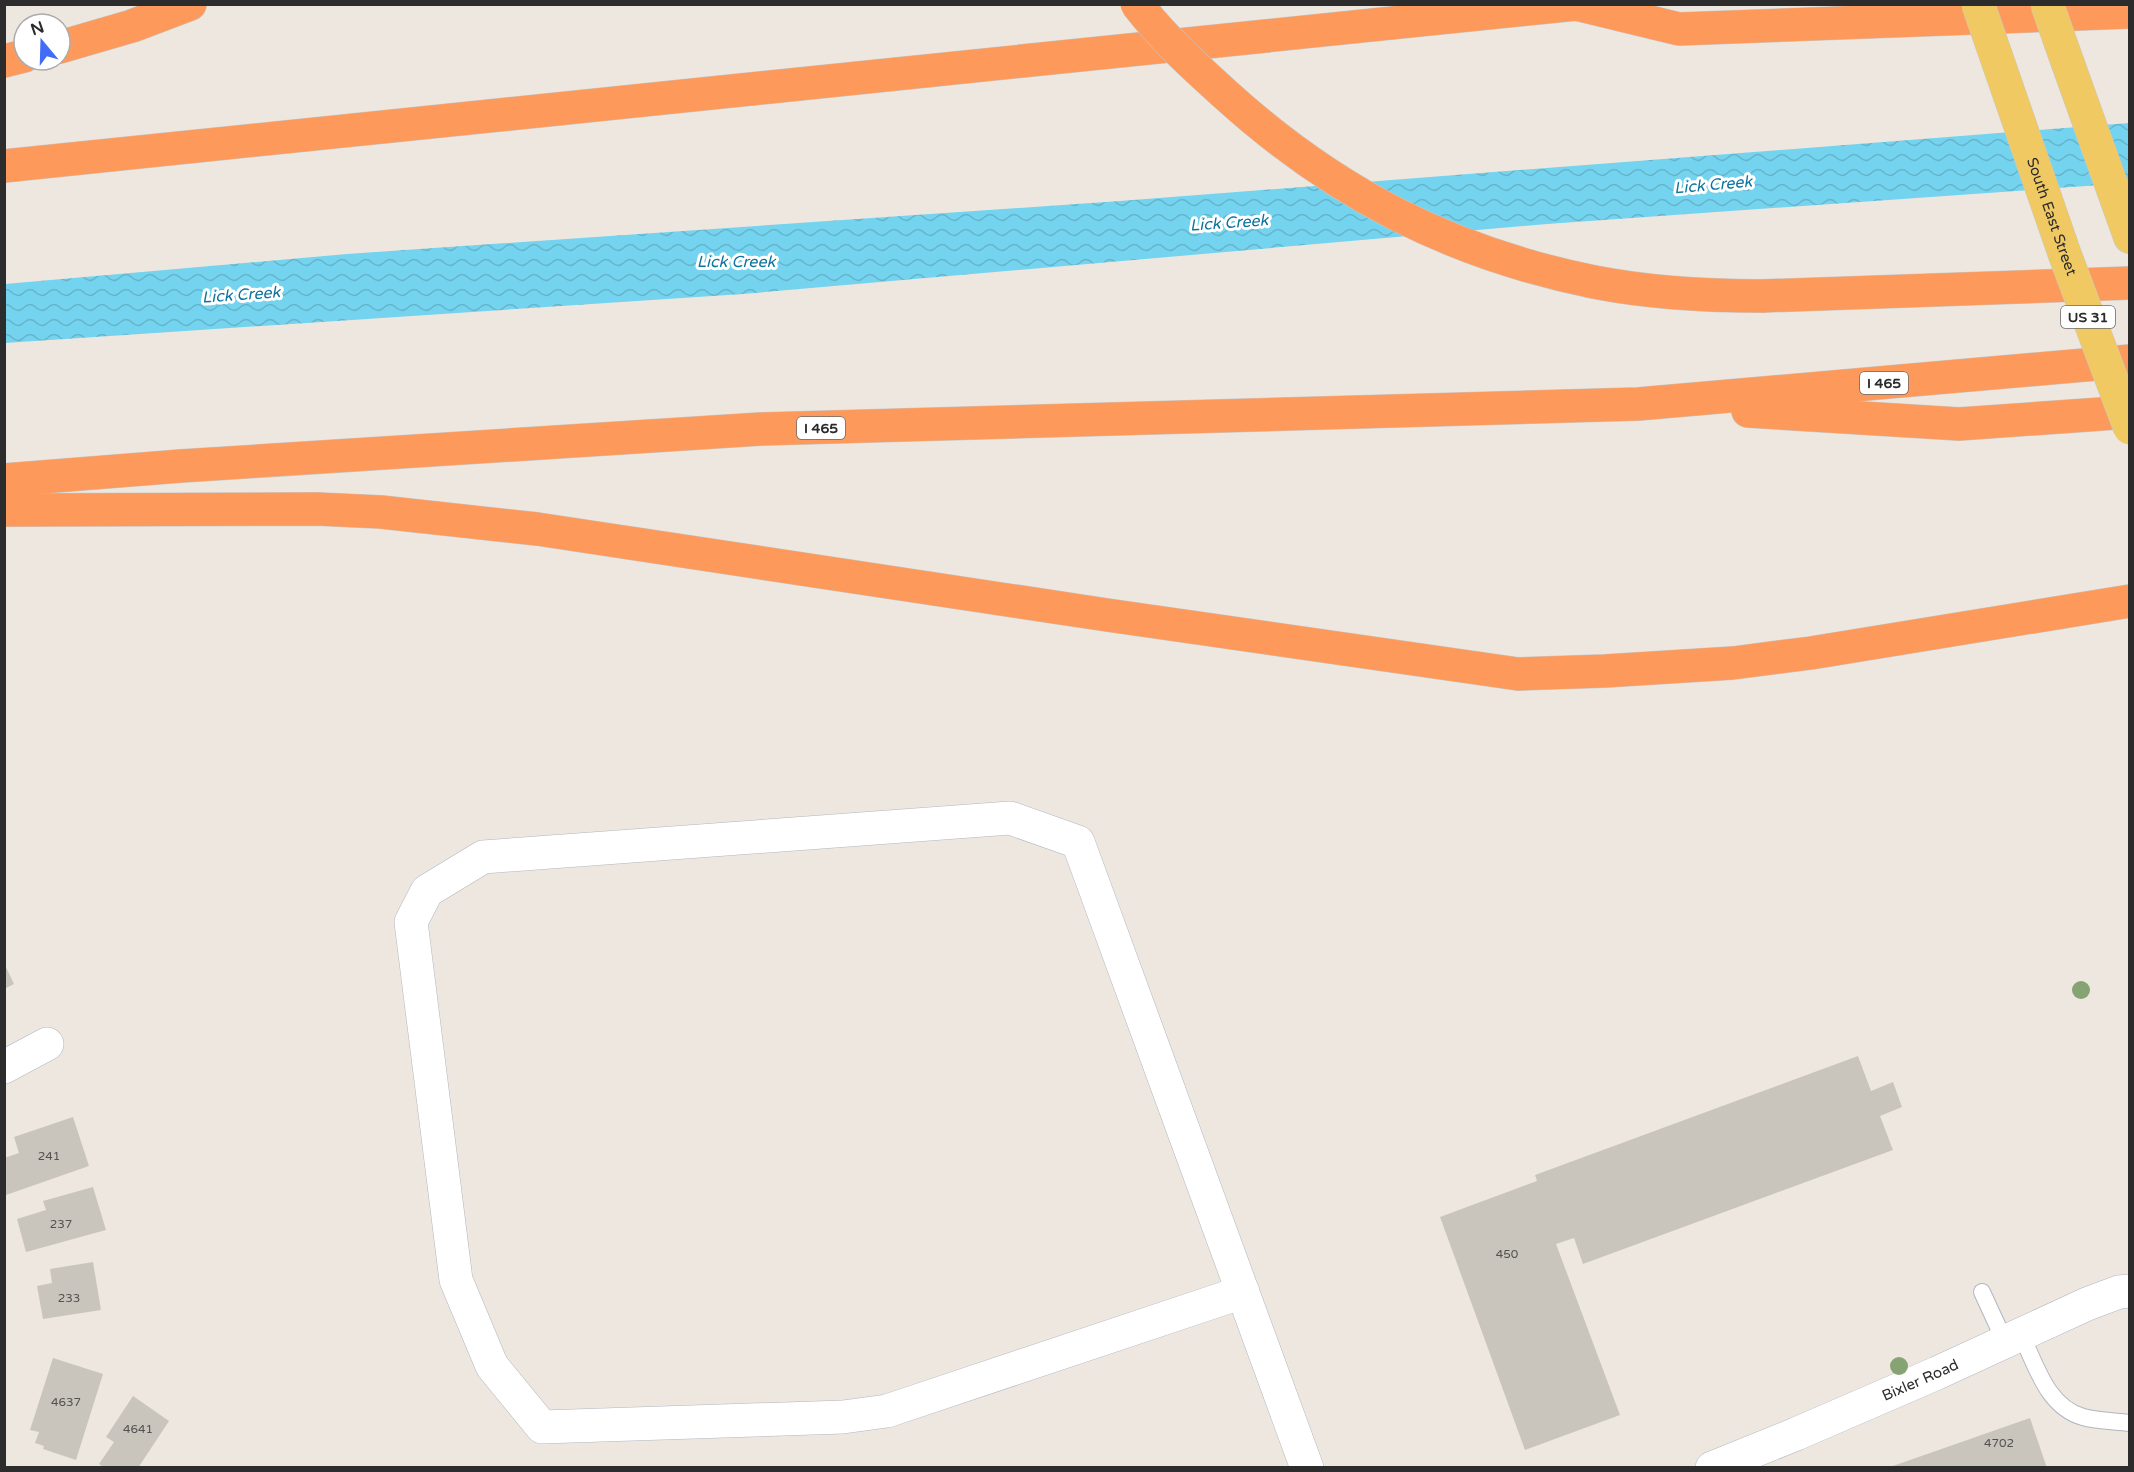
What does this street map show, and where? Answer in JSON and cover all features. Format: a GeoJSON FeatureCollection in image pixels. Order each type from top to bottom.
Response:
{"type":"FeatureCollection","features":[{"type":"Feature","properties":{"kind":"highway"},"geometry":{"type":"LineString","coordinates":[[72,44],[132,26],[190,4]]}},
{"type":"Feature","properties":{"kind":"highway"},"geometry":{"type":"LineString","coordinates":[[1137,4],[1162,34],[1244,112],[1335,180],[1408,221],[1486,252],[1594,282],[1705,296],[2130,283]]}},
{"type":"Feature","properties":{"kind":"highway"},"geometry":{"type":"LineString","coordinates":[[4,166],[1576,4],[1679,29],[2130,12]]}},
{"type":"Feature","properties":{"kind":"highway","name":"I 465"},"geometry":{"type":"LineString","coordinates":[[4,480],[181,466],[760,429],[1638,404],[2130,362]]}},
{"type":"Feature","properties":{"kind":"highway"},"geometry":{"type":"LineString","coordinates":[[1638,404],[1959,424],[2130,412]]}},
{"type":"Feature","properties":{"kind":"highway"},"geometry":{"type":"LineString","coordinates":[[4,510],[317,509],[444,518],[548,531],[1118,617],[1518,674],[1732,663],[1822,651],[2130,601]]}},
{"type":"Feature","properties":{"kind":"main road","name":"South East Street"},"geometry":{"type":"LineString","coordinates":[[1978,4],[2065,255],[2130,428]]}},
{"type":"Feature","properties":{"kind":"main road"},"geometry":{"type":"LineString","coordinates":[[2047,4],[2130,237]]}},
{"type":"Feature","properties":{"kind":"street"},"geometry":{"type":"LineString","coordinates":[[1243,1292],[887,1411],[843,1417],[542,1427],[492,1366],[456,1280],[411,922],[427,891],[483,857],[1010,818],[1078,842],[1243,1292],[1307,1467]]}},
{"type":"Feature","properties":{"kind":"street"},"geometry":{"type":"LineString","coordinates":[[4,1066],[46,1044]]}},
{"type":"Feature","properties":{"kind":"street","name":"Bixler Road"},"geometry":{"type":"LineString","coordinates":[[1712,1467],[1759,1459],[2087,1304],[2119,1292],[2130,1291]]}},
{"type":"Feature","properties":{"kind":"lane"},"geometry":{"type":"LineString","coordinates":[[1982,1292],[2053,1399],[2067,1411],[2084,1418],[2130,1423]]}},
{"type":"Feature","properties":{"kind":"water","name":"Lick Creek"},"geometry":{"type":"Polygon","coordinates":[[[2129,123],[2129,183],[1547,224],[743,294],[5,343],[5,284],[347,254],[1120,201],[2129,123]]]}},
{"type":"Feature","properties":{"kind":"building"},"geometry":{"type":"Polygon","coordinates":[[[4,963],[14,984],[4,989],[4,963]]]}},
{"type":"Feature","properties":{"kind":"building"},"geometry":{"type":"Polygon","coordinates":[[[1858,1056],[1871,1091],[1893,1082],[1902,1107],[1880,1116],[1893,1150],[1583,1264],[1574,1238],[1556,1244],[1620,1415],[1525,1450],[1440,1217],[1537,1181],[1535,1175],[1858,1056]]]}},
{"type":"Feature","properties":{"kind":"building"},"geometry":{"type":"Polygon","coordinates":[[[73,1117],[89,1166],[6,1195],[4,1158],[19,1153],[14,1137],[73,1117]]]}},
{"type":"Feature","properties":{"kind":"building"},"geometry":{"type":"Polygon","coordinates":[[[93,1187],[106,1230],[26,1252],[17,1219],[46,1210],[43,1201],[93,1187]]]}},
{"type":"Feature","properties":{"kind":"building"},"geometry":{"type":"Polygon","coordinates":[[[93,1262],[101,1310],[43,1319],[37,1286],[52,1283],[50,1269],[93,1262]]]}},
{"type":"Feature","properties":{"kind":"building"},"geometry":{"type":"Polygon","coordinates":[[[53,1358],[103,1374],[76,1460],[43,1449],[44,1446],[35,1443],[39,1432],[30,1430],[53,1358]]]}},
{"type":"Feature","properties":{"kind":"building"},"geometry":{"type":"Polygon","coordinates":[[[133,1396],[169,1421],[138,1468],[105,1468],[99,1464],[114,1442],[106,1437],[133,1396]]]}},
{"type":"Feature","properties":{"kind":"building"},"geometry":{"type":"Polygon","coordinates":[[[2030,1418],[2047,1468],[1890,1468],[1890,1467],[2030,1418]]]}}]}
